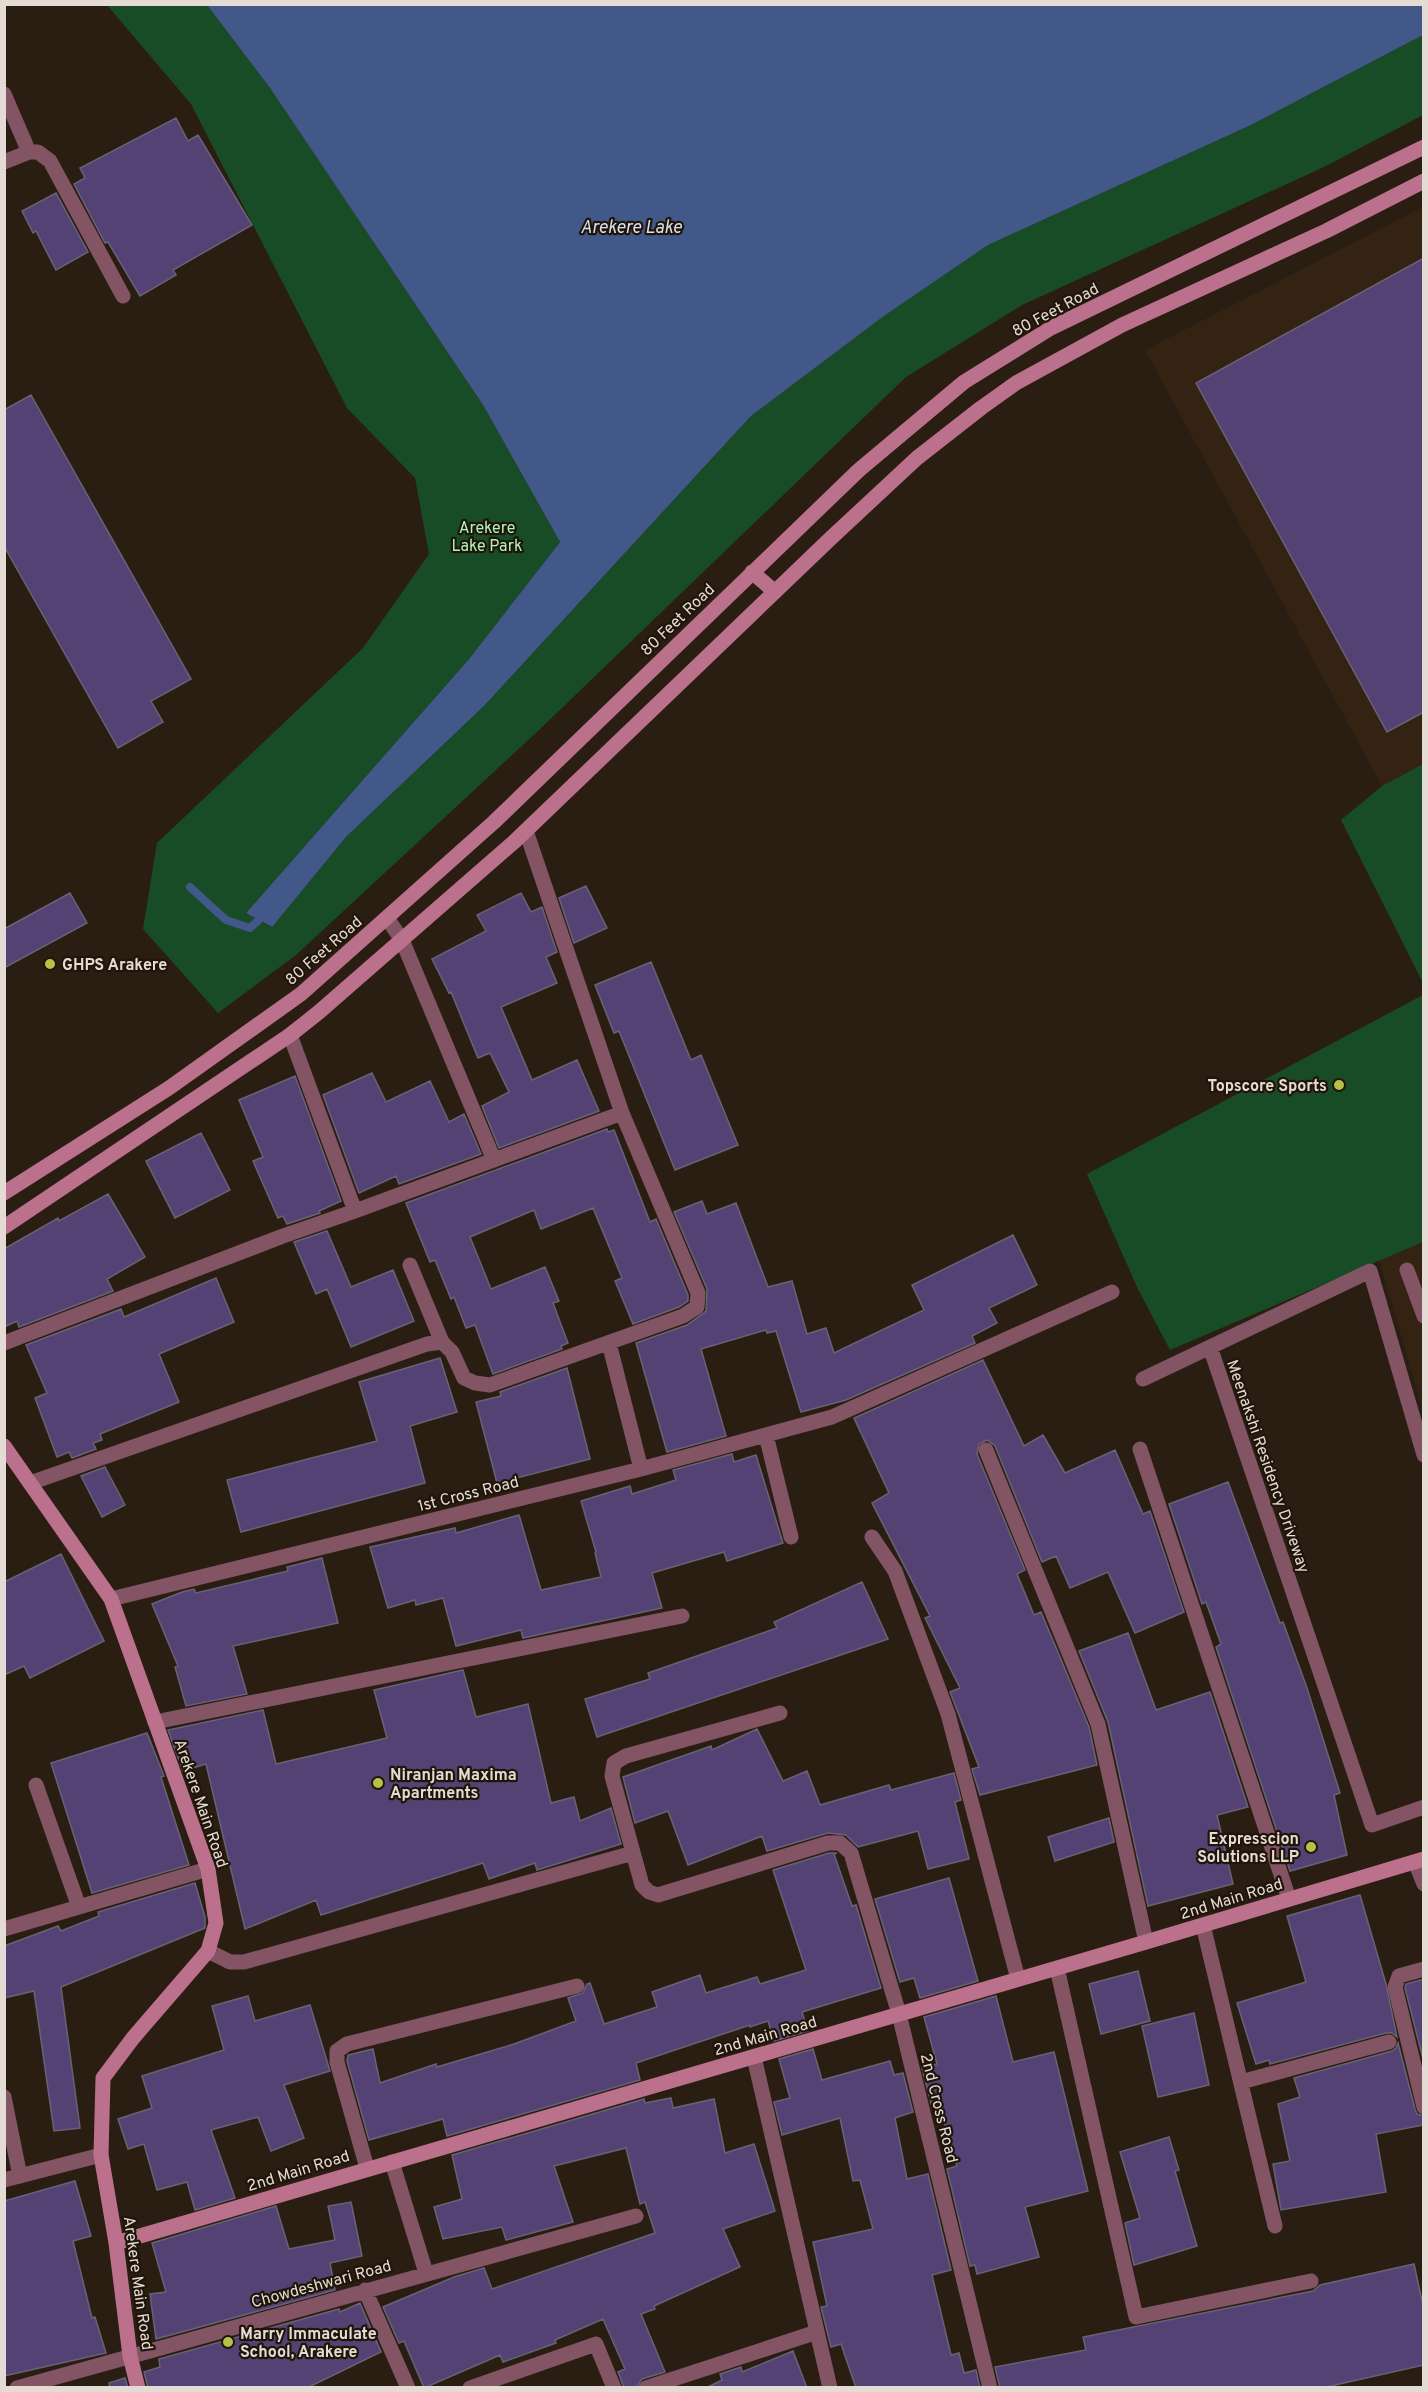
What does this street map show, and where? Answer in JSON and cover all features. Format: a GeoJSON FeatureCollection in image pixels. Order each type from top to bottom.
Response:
{"type":"FeatureCollection","features":[{"type":"Feature","properties":{"kind":"main road","name":"80 Feet Road"},"geometry":{"type":"LineString","coordinates":[[4,1193],[169,1088],[301,994],[494,822],[859,470],[964,382],[1051,328],[1424,147]]}},
{"type":"Feature","properties":{"kind":"main road"},"geometry":{"type":"LineString","coordinates":[[4,1227],[290,1035],[526,831],[917,458],[1016,383],[1122,325],[1326,231],[1424,181]]}},
{"type":"Feature","properties":{"kind":"main road"},"geometry":{"type":"LineString","coordinates":[[752,572],[775,592]]}},
{"type":"Feature","properties":{"kind":"main road","name":"Arekere Main Road"},"geometry":{"type":"LineString","coordinates":[[4,1446],[111,1599],[208,1869],[216,1923],[208,1952],[133,2038],[103,2078],[101,2155],[116,2243],[130,2356],[138,2388]]}},
{"type":"Feature","properties":{"kind":"main road","name":"2nd Main Road"},"geometry":{"type":"LineString","coordinates":[[116,2243],[1419,1860]]}},
{"type":"Feature","properties":{"kind":"street"},"geometry":{"type":"LineString","coordinates":[[4,94],[29,152]]}},
{"type":"Feature","properties":{"kind":"street"},"geometry":{"type":"LineString","coordinates":[[4,162],[29,152],[38,152],[50,160],[123,296]]}},
{"type":"Feature","properties":{"kind":"street"},"geometry":{"type":"LineString","coordinates":[[410,1265],[442,1342],[452,1352],[464,1378],[475,1383],[490,1385],[683,1316],[697,1306],[698,1293],[622,1113],[526,831]]}},
{"type":"Feature","properties":{"kind":"street"},"geometry":{"type":"LineString","coordinates":[[387,918],[402,940],[494,1160]]}},
{"type":"Feature","properties":{"kind":"street"},"geometry":{"type":"LineString","coordinates":[[290,1035],[355,1211]]}},
{"type":"Feature","properties":{"kind":"street"},"geometry":{"type":"LineString","coordinates":[[4,1343],[283,1236],[622,1113]]}},
{"type":"Feature","properties":{"kind":"street"},"geometry":{"type":"LineString","coordinates":[[1407,1270],[1424,1316]]}},
{"type":"Feature","properties":{"kind":"street","name":"Meenakshi Residency Driveway"},"geometry":{"type":"LineString","coordinates":[[1424,1455],[1370,1271],[1210,1347],[1372,1825],[1424,1807]]}},
{"type":"Feature","properties":{"kind":"street","name":"1st Cross Road"},"geometry":{"type":"LineString","coordinates":[[111,1599],[641,1469],[832,1417],[1112,1292]]}},
{"type":"Feature","properties":{"kind":"street"},"geometry":{"type":"LineString","coordinates":[[30,1483],[416,1348],[442,1342]]}},
{"type":"Feature","properties":{"kind":"street"},"geometry":{"type":"LineString","coordinates":[[609,1343],[641,1469]]}},
{"type":"Feature","properties":{"kind":"street"},"geometry":{"type":"LineString","coordinates":[[1143,1379],[1210,1347]]}},
{"type":"Feature","properties":{"kind":"street"},"geometry":{"type":"LineString","coordinates":[[766,1435],[791,1537]]}},
{"type":"Feature","properties":{"kind":"street"},"geometry":{"type":"LineString","coordinates":[[1140,1449],[1289,1899]]}},
{"type":"Feature","properties":{"kind":"street"},"geometry":{"type":"LineString","coordinates":[[986,1450],[1098,1724],[1146,1942]]}},
{"type":"Feature","properties":{"kind":"street"},"geometry":{"type":"LineString","coordinates":[[872,1537],[895,1570],[948,1714],[1018,1979]]}},
{"type":"Feature","properties":{"kind":"street"},"geometry":{"type":"LineString","coordinates":[[155,1722],[682,1616]]}},
{"type":"Feature","properties":{"kind":"street"},"geometry":{"type":"LineString","coordinates":[[208,1952],[230,1962],[244,1962],[633,1853],[612,1776],[614,1763],[626,1756],[780,1713]]}},
{"type":"Feature","properties":{"kind":"street"},"geometry":{"type":"LineString","coordinates":[[36,1785],[79,1907]]}},
{"type":"Feature","properties":{"kind":"street","name":"2nd Cross Road"},"geometry":{"type":"LineString","coordinates":[[633,1853],[642,1885],[649,1892],[658,1895],[828,1843],[840,1843],[851,1853],[899,2014],[990,2388]]}},
{"type":"Feature","properties":{"kind":"street"},"geometry":{"type":"LineString","coordinates":[[1419,1860],[1424,1884]]}},
{"type":"Feature","properties":{"kind":"street"},"geometry":{"type":"LineString","coordinates":[[4,1929],[208,1869]]}},
{"type":"Feature","properties":{"kind":"street"},"geometry":{"type":"LineString","coordinates":[[1203,1924],[1275,2226]]}},
{"type":"Feature","properties":{"kind":"street"},"geometry":{"type":"LineString","coordinates":[[1057,1968],[1136,2317],[1311,2281]]}},
{"type":"Feature","properties":{"kind":"street"},"geometry":{"type":"LineString","coordinates":[[1424,1969],[1399,1976],[1395,1987],[1424,2107]]}},
{"type":"Feature","properties":{"kind":"street"},"geometry":{"type":"LineString","coordinates":[[367,2168],[337,2061],[337,2051],[347,2044],[577,1986]]}},
{"type":"Feature","properties":{"kind":"street"},"geometry":{"type":"LineString","coordinates":[[1241,2082],[1389,2042]]}},
{"type":"Feature","properties":{"kind":"street"},"geometry":{"type":"LineString","coordinates":[[754,2057],[830,2388]]}},
{"type":"Feature","properties":{"kind":"street"},"geometry":{"type":"LineString","coordinates":[[4,2097],[20,2176]]}},
{"type":"Feature","properties":{"kind":"street"},"geometry":{"type":"LineString","coordinates":[[4,2180],[101,2155]]}},
{"type":"Feature","properties":{"kind":"street"},"geometry":{"type":"LineString","coordinates":[[392,2162],[426,2273]]}},
{"type":"Feature","properties":{"kind":"street","name":"Chowdeshwari Road"},"geometry":{"type":"LineString","coordinates":[[17,2388],[636,2216]]}},
{"type":"Feature","properties":{"kind":"street"},"geometry":{"type":"LineString","coordinates":[[365,2290],[408,2388]]}},
{"type":"Feature","properties":{"kind":"street"},"geometry":{"type":"LineString","coordinates":[[646,2388],[817,2332]]}},
{"type":"Feature","properties":{"kind":"street"},"geometry":{"type":"LineString","coordinates":[[470,2388],[596,2344],[614,2388]]}},
{"type":"Feature","properties":{"kind":"shaded area"},"geometry":{"type":"Polygon","coordinates":[[[1423,207],[1423,764],[1382,786],[1145,350],[1423,207]]]}},
{"type":"Feature","properties":{"kind":"shaded area"},"geometry":{"type":"Polygon","coordinates":[[[1423,1242],[1423,1410],[1379,1260],[1423,1242]]]}},
{"type":"Feature","properties":{"kind":"green space","name":"Arekere Lake Park"},"geometry":{"type":"Polygon","coordinates":[[[107,5],[207,5],[270,88],[483,405],[560,542],[469,659],[246,913],[271,927],[346,837],[484,706],[751,416],[884,316],[988,245],[1251,125],[1423,35],[1423,115],[1324,167],[1022,305],[906,377],[538,731],[296,955],[218,1013],[143,929],[157,843],[363,648],[429,554],[415,478],[347,408],[191,104],[107,5]]]}},
{"type":"Feature","properties":{"kind":"green space"},"geometry":{"type":"Polygon","coordinates":[[[1423,764],[1423,983],[1341,820],[1382,786],[1423,764]]]}},
{"type":"Feature","properties":{"kind":"green space","name":"Topscore Sports"},"geometry":{"type":"Polygon","coordinates":[[[1423,995],[1423,1242],[1170,1350],[1138,1289],[1087,1174],[1423,995]]]}},
{"type":"Feature","properties":{"kind":"water","name":"Arekere Lake"},"geometry":{"type":"Polygon","coordinates":[[[1423,4],[1423,35],[1251,125],[988,245],[884,316],[751,416],[484,706],[346,837],[272,927],[246,913],[469,659],[560,542],[483,405],[270,88],[207,5],[1423,4]]]}},
{"type":"Feature","properties":{"kind":"building"},"geometry":{"type":"Polygon","coordinates":[[[176,118],[188,141],[198,135],[252,225],[173,270],[176,275],[140,296],[108,242],[105,243],[74,184],[85,178],[80,168],[176,118]]]}},
{"type":"Feature","properties":{"kind":"building"},"geometry":{"type":"Polygon","coordinates":[[[56,193],[88,252],[56,270],[36,231],[33,233],[22,211],[56,193]]]}},
{"type":"Feature","properties":{"kind":"building"},"geometry":{"type":"Polygon","coordinates":[[[1424,258],[1424,712],[1387,732],[1196,383],[1424,258]]]}},
{"type":"Feature","properties":{"kind":"building"},"geometry":{"type":"Polygon","coordinates":[[[31,395],[191,679],[151,701],[163,722],[118,748],[4,546],[4,410],[31,395]]]}},
{"type":"Feature","properties":{"kind":"building"},"geometry":{"type":"Polygon","coordinates":[[[586,886],[607,928],[574,943],[559,898],[586,886]]]}},
{"type":"Feature","properties":{"kind":"building"},"geometry":{"type":"Polygon","coordinates":[[[70,893],[87,923],[4,968],[4,929],[70,893]]]}},
{"type":"Feature","properties":{"kind":"building"},"geometry":{"type":"Polygon","coordinates":[[[521,893],[531,912],[542,907],[557,952],[546,957],[557,983],[501,1007],[532,1080],[577,1060],[599,1111],[499,1148],[482,1106],[509,1092],[490,1053],[478,1058],[451,992],[449,993],[432,959],[486,931],[477,915],[521,893]]]}},
{"type":"Feature","properties":{"kind":"building"},"geometry":{"type":"Polygon","coordinates":[[[651,962],[691,1060],[701,1055],[738,1145],[675,1170],[619,1031],[614,1033],[595,985],[651,962]]]}},
{"type":"Feature","properties":{"kind":"building"},"geometry":{"type":"Polygon","coordinates":[[[372,1073],[386,1102],[430,1081],[449,1122],[464,1114],[481,1154],[399,1184],[396,1176],[359,1193],[323,1095],[372,1073]]]}},
{"type":"Feature","properties":{"kind":"building"},"geometry":{"type":"Polygon","coordinates":[[[295,1076],[341,1201],[319,1211],[320,1213],[287,1224],[283,1216],[278,1218],[253,1161],[263,1157],[239,1100],[295,1076]]]}},
{"type":"Feature","properties":{"kind":"building"},"geometry":{"type":"Polygon","coordinates":[[[607,1129],[608,1132],[614,1130],[650,1222],[656,1219],[688,1295],[688,1301],[679,1307],[633,1324],[615,1281],[622,1278],[593,1208],[541,1229],[534,1210],[470,1237],[491,1289],[545,1267],[559,1301],[553,1303],[568,1343],[561,1346],[562,1349],[493,1374],[475,1325],[466,1328],[454,1297],[451,1299],[435,1260],[430,1262],[406,1203],[607,1129]]]}},
{"type":"Feature","properties":{"kind":"building"},"geometry":{"type":"Polygon","coordinates":[[[201,1133],[230,1190],[175,1218],[146,1161],[201,1133]]]}},
{"type":"Feature","properties":{"kind":"building"},"geometry":{"type":"Polygon","coordinates":[[[108,1194],[145,1257],[107,1279],[113,1291],[19,1327],[17,1321],[4,1327],[4,1249],[58,1218],[59,1221],[108,1194]]]}},
{"type":"Feature","properties":{"kind":"building"},"geometry":{"type":"Polygon","coordinates":[[[702,1201],[707,1214],[736,1203],[768,1287],[792,1281],[807,1334],[826,1328],[834,1353],[924,1310],[912,1285],[1013,1235],[1037,1285],[989,1308],[997,1323],[972,1336],[975,1343],[846,1400],[801,1412],[776,1331],[767,1333],[766,1330],[701,1349],[726,1436],[667,1452],[636,1343],[687,1325],[706,1311],[707,1289],[674,1212],[702,1201]]]}},
{"type":"Feature","properties":{"kind":"building"},"geometry":{"type":"Polygon","coordinates":[[[327,1231],[351,1287],[393,1270],[414,1321],[351,1347],[327,1289],[316,1294],[294,1242],[327,1231]]]}},
{"type":"Feature","properties":{"kind":"building"},"geometry":{"type":"Polygon","coordinates":[[[216,1278],[234,1322],[159,1354],[179,1402],[100,1434],[102,1440],[93,1443],[96,1449],[72,1458],[69,1452],[57,1457],[35,1398],[47,1393],[26,1345],[121,1309],[124,1317],[216,1278]]]}},
{"type":"Feature","properties":{"kind":"building"},"geometry":{"type":"Polygon","coordinates":[[[440,1358],[457,1412],[410,1426],[425,1483],[241,1532],[227,1480],[377,1441],[359,1382],[440,1358]]]}},
{"type":"Feature","properties":{"kind":"building"},"geometry":{"type":"Polygon","coordinates":[[[983,1360],[1024,1446],[1043,1435],[1065,1473],[1115,1450],[1143,1514],[1150,1511],[1184,1612],[1135,1633],[1108,1572],[1070,1588],[1056,1556],[1042,1562],[995,1446],[987,1440],[979,1444],[977,1454],[1025,1570],[1017,1574],[1034,1615],[1041,1612],[1060,1657],[1089,1727],[1097,1765],[980,1795],[972,1769],[979,1767],[950,1692],[960,1688],[925,1618],[930,1616],[872,1503],[889,1493],[854,1418],[983,1360]]]}},
{"type":"Feature","properties":{"kind":"building"},"geometry":{"type":"Polygon","coordinates":[[[567,1368],[590,1459],[497,1483],[476,1402],[501,1396],[500,1392],[567,1368]]]}},
{"type":"Feature","properties":{"kind":"building"},"geometry":{"type":"Polygon","coordinates":[[[732,1454],[734,1462],[756,1455],[783,1543],[727,1561],[724,1552],[652,1573],[662,1608],[523,1638],[521,1630],[456,1646],[443,1598],[416,1605],[415,1600],[388,1608],[370,1547],[455,1528],[456,1533],[519,1515],[541,1590],[601,1577],[581,1501],[630,1486],[632,1494],[676,1480],[673,1470],[732,1454]]]}},
{"type":"Feature","properties":{"kind":"building"},"geometry":{"type":"Polygon","coordinates":[[[105,1467],[125,1505],[102,1517],[81,1476],[105,1467]]]}},
{"type":"Feature","properties":{"kind":"building"},"geometry":{"type":"Polygon","coordinates":[[[1228,1482],[1280,1623],[1283,1622],[1307,1688],[1340,1793],[1334,1795],[1347,1855],[1290,1871],[1216,1647],[1221,1644],[1206,1602],[1202,1604],[1169,1504],[1228,1482]]]}},
{"type":"Feature","properties":{"kind":"building"},"geometry":{"type":"Polygon","coordinates":[[[61,1554],[104,1641],[30,1678],[24,1666],[4,1675],[4,1582],[61,1554]]]}},
{"type":"Feature","properties":{"kind":"building"},"geometry":{"type":"Polygon","coordinates":[[[322,1558],[338,1623],[233,1646],[247,1694],[186,1706],[175,1667],[178,1666],[152,1604],[182,1592],[194,1589],[196,1593],[288,1571],[287,1567],[322,1558]]]}},
{"type":"Feature","properties":{"kind":"building"},"geometry":{"type":"Polygon","coordinates":[[[862,1582],[888,1639],[597,1737],[585,1699],[650,1679],[648,1673],[777,1628],[774,1622],[862,1582]]]}},
{"type":"Feature","properties":{"kind":"building"},"geometry":{"type":"Polygon","coordinates":[[[1128,1633],[1156,1710],[1210,1692],[1248,1807],[1217,1815],[1233,1884],[1148,1906],[1108,1722],[1079,1651],[1128,1633]]]}},
{"type":"Feature","properties":{"kind":"building"},"geometry":{"type":"Polygon","coordinates":[[[463,1670],[476,1717],[528,1704],[551,1803],[574,1797],[580,1821],[611,1808],[621,1844],[537,1870],[535,1863],[489,1879],[483,1863],[321,1915],[316,1900],[245,1929],[206,1764],[183,1771],[168,1730],[263,1710],[276,1764],[387,1738],[374,1690],[463,1670]]]}},
{"type":"Feature","properties":{"kind":"building"},"geometry":{"type":"Polygon","coordinates":[[[757,1729],[783,1781],[807,1771],[820,1805],[889,1785],[891,1790],[954,1773],[961,1800],[955,1802],[969,1859],[928,1869],[918,1831],[858,1847],[846,1835],[828,1833],[767,1851],[762,1836],[688,1865],[668,1811],[635,1823],[623,1777],[711,1746],[712,1750],[757,1729]]]}},
{"type":"Feature","properties":{"kind":"building"},"geometry":{"type":"Polygon","coordinates":[[[147,1733],[164,1776],[161,1777],[189,1865],[92,1893],[51,1763],[147,1733]]]}},
{"type":"Feature","properties":{"kind":"building"},"geometry":{"type":"Polygon","coordinates":[[[1109,1818],[1114,1842],[1055,1861],[1048,1837],[1109,1818]]]}},
{"type":"Feature","properties":{"kind":"building"},"geometry":{"type":"Polygon","coordinates":[[[829,1853],[837,1853],[834,1854],[852,1906],[856,1905],[881,1988],[802,2012],[808,2031],[774,2041],[768,2021],[750,2027],[750,2025],[636,2063],[640,2080],[447,2136],[443,2119],[369,2140],[347,2061],[348,2055],[373,2049],[380,2083],[436,2064],[437,2067],[514,2044],[576,2021],[568,1998],[583,1993],[587,1984],[590,1983],[604,2024],[657,2007],[652,1992],[700,1975],[706,1993],[757,1977],[760,1984],[806,1970],[773,1870],[829,1853]]]}},
{"type":"Feature","properties":{"kind":"building"},"geometry":{"type":"Polygon","coordinates":[[[949,1878],[978,1981],[920,1998],[914,1978],[900,1982],[875,1899],[949,1878]]]}},
{"type":"Feature","properties":{"kind":"building"},"geometry":{"type":"Polygon","coordinates":[[[195,1883],[205,1917],[205,1928],[61,1987],[80,2128],[54,2131],[34,1991],[4,1998],[4,1946],[58,1926],[61,1931],[99,1916],[98,1912],[195,1883]]]}},
{"type":"Feature","properties":{"kind":"building"},"geometry":{"type":"Polygon","coordinates":[[[1360,1895],[1386,1984],[1397,2037],[1392,2033],[1386,2033],[1270,2064],[1269,2060],[1256,2064],[1237,2003],[1306,1982],[1287,1916],[1360,1895]]]}},
{"type":"Feature","properties":{"kind":"building"},"geometry":{"type":"Polygon","coordinates":[[[1138,1971],[1150,2021],[1101,2034],[1089,1984],[1138,1971]]]}},
{"type":"Feature","properties":{"kind":"building"},"geometry":{"type":"Polygon","coordinates":[[[1424,1979],[1424,2063],[1405,1988],[1406,1984],[1424,1979]]]}},
{"type":"Feature","properties":{"kind":"building"},"geometry":{"type":"Polygon","coordinates":[[[248,1996],[255,2021],[310,2005],[330,2071],[284,2085],[304,2138],[271,2151],[258,2117],[211,2130],[235,2198],[195,2210],[187,2182],[157,2190],[144,2144],[128,2149],[118,2119],[152,2108],[142,2076],[224,2050],[212,2006],[248,1996]]]}},
{"type":"Feature","properties":{"kind":"building"},"geometry":{"type":"Polygon","coordinates":[[[996,1996],[1013,2062],[1054,2052],[1088,2191],[1025,2207],[1039,2257],[977,2274],[975,2265],[970,2266],[947,2169],[957,2166],[939,2105],[932,2107],[922,2068],[937,2064],[924,2017],[996,1996]]]}},
{"type":"Feature","properties":{"kind":"building"},"geometry":{"type":"Polygon","coordinates":[[[1194,2013],[1209,2085],[1158,2097],[1142,2026],[1194,2013]]]}},
{"type":"Feature","properties":{"kind":"building"},"geometry":{"type":"Polygon","coordinates":[[[1398,2043],[1415,2109],[1417,2114],[1424,2116],[1424,2125],[1376,2134],[1386,2192],[1281,2210],[1273,2164],[1290,2161],[1278,2104],[1300,2097],[1294,2078],[1392,2051],[1398,2043]]]}},
{"type":"Feature","properties":{"kind":"building"},"geometry":{"type":"Polygon","coordinates":[[[813,2049],[822,2080],[890,2061],[894,2075],[903,2073],[913,2112],[895,2118],[907,2179],[928,2174],[951,2270],[932,2275],[951,2355],[959,2353],[964,2373],[976,2370],[980,2388],[856,2388],[841,2344],[831,2347],[821,2307],[827,2306],[813,2242],[873,2229],[860,2180],[853,2181],[840,2118],[782,2135],[774,2102],[790,2098],[779,2059],[813,2049]]]}},
{"type":"Feature","properties":{"kind":"building"},"geometry":{"type":"Polygon","coordinates":[[[671,2098],[673,2108],[714,2099],[725,2153],[754,2144],[775,2211],[723,2229],[740,2267],[641,2314],[665,2372],[642,2379],[636,2388],[624,2388],[618,2372],[625,2369],[603,2319],[555,2340],[556,2343],[503,2362],[500,2355],[424,2388],[404,2341],[399,2343],[383,2307],[454,2277],[484,2268],[492,2289],[655,2233],[645,2202],[640,2204],[626,2148],[554,2166],[573,2222],[506,2240],[502,2227],[443,2239],[434,2207],[462,2199],[452,2155],[644,2099],[645,2103],[671,2098]]]}},
{"type":"Feature","properties":{"kind":"building"},"geometry":{"type":"Polygon","coordinates":[[[1169,2137],[1179,2170],[1175,2171],[1197,2246],[1134,2265],[1125,2223],[1140,2218],[1120,2152],[1169,2137]]]}},
{"type":"Feature","properties":{"kind":"building"},"geometry":{"type":"Polygon","coordinates":[[[75,2181],[91,2236],[73,2241],[92,2318],[95,2317],[106,2353],[4,2376],[4,2201],[75,2181]]]}},
{"type":"Feature","properties":{"kind":"building"},"geometry":{"type":"Polygon","coordinates":[[[351,2202],[362,2256],[330,2263],[335,2290],[156,2339],[150,2294],[166,2292],[152,2243],[276,2206],[289,2249],[335,2240],[328,2206],[351,2202]]]}},
{"type":"Feature","properties":{"kind":"building"},"geometry":{"type":"Polygon","coordinates":[[[1414,2264],[1424,2310],[1424,2365],[1322,2388],[1000,2388],[995,2367],[1086,2350],[1083,2337],[1313,2291],[1320,2285],[1414,2264]]]}},
{"type":"Feature","properties":{"kind":"building"},"geometry":{"type":"Polygon","coordinates":[[[360,2303],[381,2352],[307,2388],[148,2388],[144,2372],[160,2367],[159,2359],[339,2309],[340,2312],[360,2303]]]}},
{"type":"Feature","properties":{"kind":"building"},"geometry":{"type":"Polygon","coordinates":[[[793,2351],[807,2388],[706,2388],[722,2380],[720,2374],[741,2367],[742,2372],[793,2351]]]}},
{"type":"Feature","properties":{"kind":"building"},"geometry":{"type":"Polygon","coordinates":[[[125,2378],[128,2388],[110,2388],[109,2383],[125,2378]]]}},
{"type":"Feature","properties":{"kind":"waterway"},"geometry":{"type":"LineString","coordinates":[[190,887],[226,920],[250,928],[259,920]]}},
{"type":"Feature","properties":{"kind":"place","name":"GHPS Arakere"},"geometry":{"type":"Point","coordinates":[50,964]}},
{"type":"Feature","properties":{"kind":"place","name":"Topscore Sports"},"geometry":{"type":"Point","coordinates":[1339,1085]}},
{"type":"Feature","properties":{"kind":"place","name":"Niranjan Maxima Apartments"},"geometry":{"type":"Point","coordinates":[378,1783]}},
{"type":"Feature","properties":{"kind":"place","name":"Expresscion Solutions LLP"},"geometry":{"type":"Point","coordinates":[1311,1847]}},
{"type":"Feature","properties":{"kind":"place","name":"Marry Immaculate School, Arakere"},"geometry":{"type":"Point","coordinates":[228,2342]}}]}
